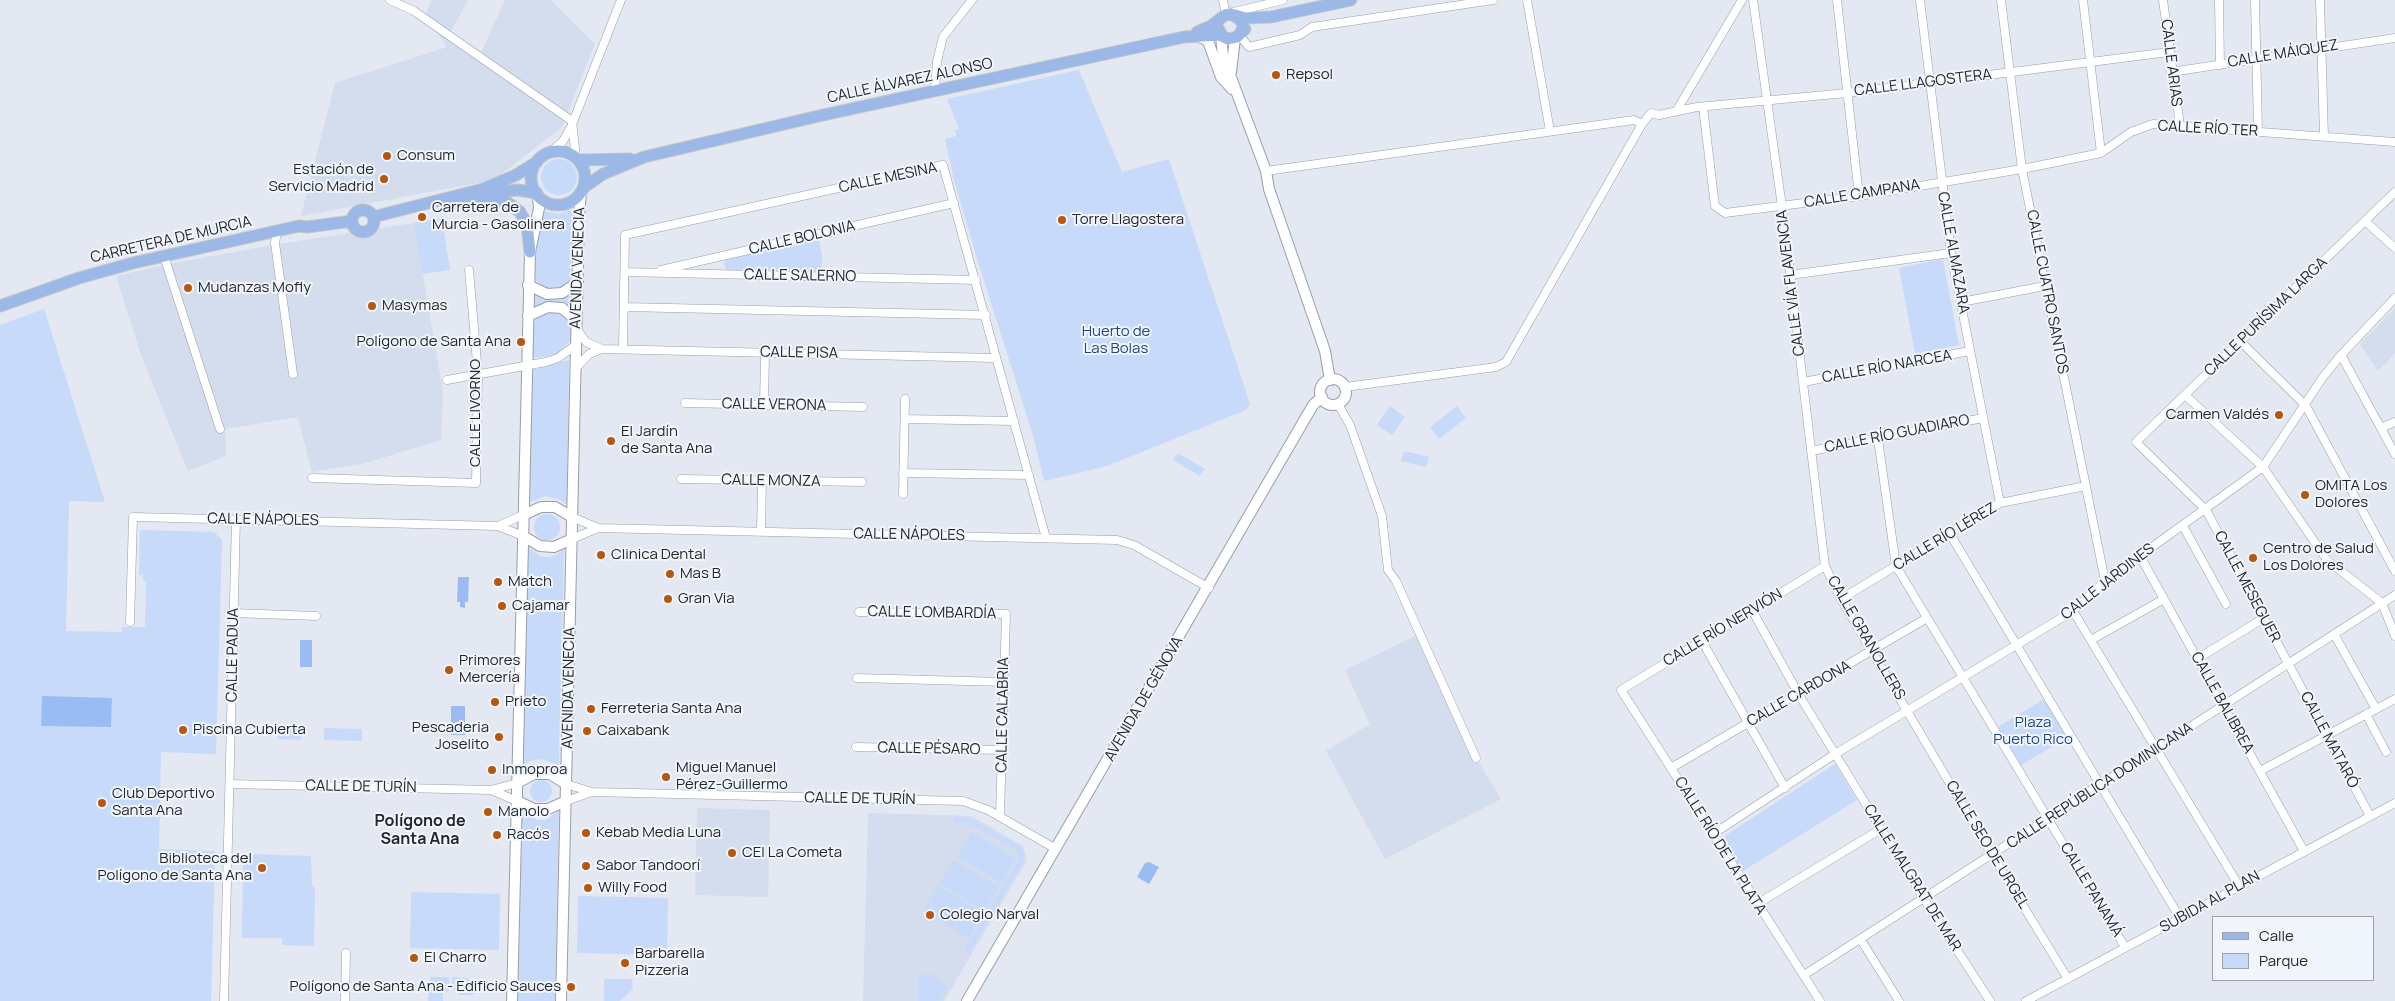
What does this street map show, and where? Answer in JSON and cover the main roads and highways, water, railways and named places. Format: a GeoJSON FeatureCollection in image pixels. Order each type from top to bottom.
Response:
{"type":"FeatureCollection","features":[{"type":"Feature","properties":{"kind":"main road"},"geometry":{"type":"LineString","coordinates":[[1224,15],[1217,26],[1221,35],[1228,39],[1238,36],[1250,25],[1271,17],[1351,0]]}},
{"type":"Feature","properties":{"kind":"main road"},"geometry":{"type":"LineString","coordinates":[[1224,15],[1245,18],[1271,17]]}},
{"type":"Feature","properties":{"kind":"main road"},"geometry":{"type":"LineString","coordinates":[[1224,15],[1242,22],[1238,36]]}},
{"type":"Feature","properties":{"kind":"main road","name":"CALLE ÁLVAREZ ALONSO"},"geometry":{"type":"LineString","coordinates":[[582,190],[603,174],[644,158],[1188,36],[1206,29],[1224,15]]}},
{"type":"Feature","properties":{"kind":"main road","name":"CALLE ÁLVAREZ ALONSO"},"geometry":{"type":"LineString","coordinates":[[1188,36],[1221,35]]}},
{"type":"Feature","properties":{"kind":"main road"},"geometry":{"type":"LineString","coordinates":[[564,152],[577,159],[584,171],[582,190],[572,200],[563,204],[548,202],[538,194],[532,180],[537,162],[550,153],[564,152]]}},
{"type":"Feature","properties":{"kind":"main road","name":"CALLE ÁLVAREZ ALONSO"},"geometry":{"type":"LineString","coordinates":[[577,159],[612,160],[644,158]]}},
{"type":"Feature","properties":{"kind":"main road","name":"CARRETERA DE MURCIA"},"geometry":{"type":"LineString","coordinates":[[373,217],[496,184],[524,171],[537,162]]}},
{"type":"Feature","properties":{"kind":"main road","name":"CARRETERA DE MURCIA"},"geometry":{"type":"LineString","coordinates":[[413,207],[497,191],[518,190],[538,194]]}},
{"type":"Feature","properties":{"kind":"main road"},"geometry":{"type":"LineString","coordinates":[[413,207],[494,200],[508,203],[520,212],[525,221],[530,252]]}},
{"type":"Feature","properties":{"kind":"main road","name":"CARRETERA DE MURCIA"},"geometry":{"type":"LineString","coordinates":[[361,210],[368,211],[373,217],[372,228],[365,232],[358,230],[352,221],[355,213],[361,210]]}},
{"type":"Feature","properties":{"kind":"main road","name":"CARRETERA DE MURCIA"},"geometry":{"type":"LineString","coordinates":[[0,306],[78,278],[164,256],[299,226],[307,227],[352,221]]}},
{"type":"Feature","properties":{"kind":"water"},"geometry":{"type":"Polygon","coordinates":[[[458,577],[469,577],[468,602],[465,602],[465,608],[460,607],[460,602],[457,602],[458,577]]]}},
{"type":"Feature","properties":{"kind":"water"},"geometry":{"type":"Polygon","coordinates":[[[300,640],[312,640],[312,667],[300,667],[300,640]]]}},
{"type":"Feature","properties":{"kind":"water"},"geometry":{"type":"Polygon","coordinates":[[[42,696],[112,698],[111,727],[41,726],[42,696]]]}},
{"type":"Feature","properties":{"kind":"water"},"geometry":{"type":"Polygon","coordinates":[[[451,706],[465,706],[465,735],[451,735],[451,706]]]}},
{"type":"Feature","properties":{"kind":"water"},"geometry":{"type":"Polygon","coordinates":[[[1149,862],[1159,867],[1149,884],[1137,877],[1145,863],[1149,862]]]}},
{"type":"Feature","properties":{"kind":"place","name":"Repsol"},"geometry":{"type":"Point","coordinates":[1276,75]}},
{"type":"Feature","properties":{"kind":"place","name":"Consum"},"geometry":{"type":"Point","coordinates":[387,156]}},
{"type":"Feature","properties":{"kind":"place","name":"Estación de Servicio Madrid"},"geometry":{"type":"Point","coordinates":[384,179]}},
{"type":"Feature","properties":{"kind":"place","name":"Carretera de Murcia - Gasolinera"},"geometry":{"type":"Point","coordinates":[422,217]}},
{"type":"Feature","properties":{"kind":"place","name":"Torre Llagostera"},"geometry":{"type":"Point","coordinates":[1062,220]}},
{"type":"Feature","properties":{"kind":"place","name":"Mudanzas Mofly"},"geometry":{"type":"Point","coordinates":[188,288]}},
{"type":"Feature","properties":{"kind":"place","name":"Masymas"},"geometry":{"type":"Point","coordinates":[372,306]}},
{"type":"Feature","properties":{"kind":"place","name":"Polígono de Santa Ana"},"geometry":{"type":"Point","coordinates":[521,342]}},
{"type":"Feature","properties":{"kind":"place","name":"Carmen Valdés"},"geometry":{"type":"Point","coordinates":[2279,415]}},
{"type":"Feature","properties":{"kind":"place","name":"El Jardín de Santa Ana"},"geometry":{"type":"Point","coordinates":[611,441]}},
{"type":"Feature","properties":{"kind":"place","name":"OMITA Los Dolores"},"geometry":{"type":"Point","coordinates":[2305,495]}},
{"type":"Feature","properties":{"kind":"place","name":"Clinica Dental"},"geometry":{"type":"Point","coordinates":[601,555]}},
{"type":"Feature","properties":{"kind":"place","name":"Centro de Salud Los Dolores"},"geometry":{"type":"Point","coordinates":[2253,558]}},
{"type":"Feature","properties":{"kind":"place","name":"Mas B"},"geometry":{"type":"Point","coordinates":[670,574]}},
{"type":"Feature","properties":{"kind":"place","name":"Match"},"geometry":{"type":"Point","coordinates":[498,582]}},
{"type":"Feature","properties":{"kind":"place","name":"Gran Via"},"geometry":{"type":"Point","coordinates":[668,599]}},
{"type":"Feature","properties":{"kind":"place","name":"Cajamar"},"geometry":{"type":"Point","coordinates":[502,606]}},
{"type":"Feature","properties":{"kind":"place","name":"Primores Mercería"},"geometry":{"type":"Point","coordinates":[449,670]}},
{"type":"Feature","properties":{"kind":"place","name":"Prieto"},"geometry":{"type":"Point","coordinates":[495,702]}},
{"type":"Feature","properties":{"kind":"place","name":"Ferreteria Santa Ana"},"geometry":{"type":"Point","coordinates":[591,709]}},
{"type":"Feature","properties":{"kind":"place","name":"Piscina Cubierta"},"geometry":{"type":"Point","coordinates":[183,730]}},
{"type":"Feature","properties":{"kind":"place","name":"Caixabank"},"geometry":{"type":"Point","coordinates":[587,731]}},
{"type":"Feature","properties":{"kind":"place","name":"Pescaderia Joselito"},"geometry":{"type":"Point","coordinates":[499,737]}},
{"type":"Feature","properties":{"kind":"place","name":"Inmoproa"},"geometry":{"type":"Point","coordinates":[492,770]}},
{"type":"Feature","properties":{"kind":"place","name":"Miguel Manuel Pérez-Guillermo"},"geometry":{"type":"Point","coordinates":[666,777]}},
{"type":"Feature","properties":{"kind":"place","name":"Club Deportivo Santa Ana"},"geometry":{"type":"Point","coordinates":[102,803]}},
{"type":"Feature","properties":{"kind":"place","name":"Manolo"},"geometry":{"type":"Point","coordinates":[488,812]}},
{"type":"Feature","properties":{"kind":"place","name":"Kebab Media Luna"},"geometry":{"type":"Point","coordinates":[586,833]}},
{"type":"Feature","properties":{"kind":"place","name":"Racós"},"geometry":{"type":"Point","coordinates":[497,835]}},
{"type":"Feature","properties":{"kind":"place","name":"CEI La Cometa"},"geometry":{"type":"Point","coordinates":[732,853]}},
{"type":"Feature","properties":{"kind":"place","name":"Sabor Tandoorí"},"geometry":{"type":"Point","coordinates":[586,866]}},
{"type":"Feature","properties":{"kind":"place","name":"Biblioteca del Polígono de Santa Ana"},"geometry":{"type":"Point","coordinates":[262,868]}},
{"type":"Feature","properties":{"kind":"place","name":"Willy Food"},"geometry":{"type":"Point","coordinates":[588,888]}},
{"type":"Feature","properties":{"kind":"place","name":"Colegio Narval"},"geometry":{"type":"Point","coordinates":[930,915]}},
{"type":"Feature","properties":{"kind":"place","name":"El Charro"},"geometry":{"type":"Point","coordinates":[414,958]}},
{"type":"Feature","properties":{"kind":"place","name":"Barbarella Pizzeria"},"geometry":{"type":"Point","coordinates":[625,963]}},
{"type":"Feature","properties":{"kind":"place","name":"Polígono de Santa Ana - Edificio Sauces"},"geometry":{"type":"Point","coordinates":[571,987]}},
{"type":"Feature","properties":{"kind":"district","name":"Polígono de Santa Ana"},"geometry":{"type":"Point","coordinates":[420,831]}},
{"type":"Feature","properties":{"kind":"park label","name":"Huerto de Las Bolas"},"geometry":{"type":"Point","coordinates":[1116,340]}},
{"type":"Feature","properties":{"kind":"park label","name":"Plaza Puerto Rico"},"geometry":{"type":"Point","coordinates":[2033,732]}}]}
